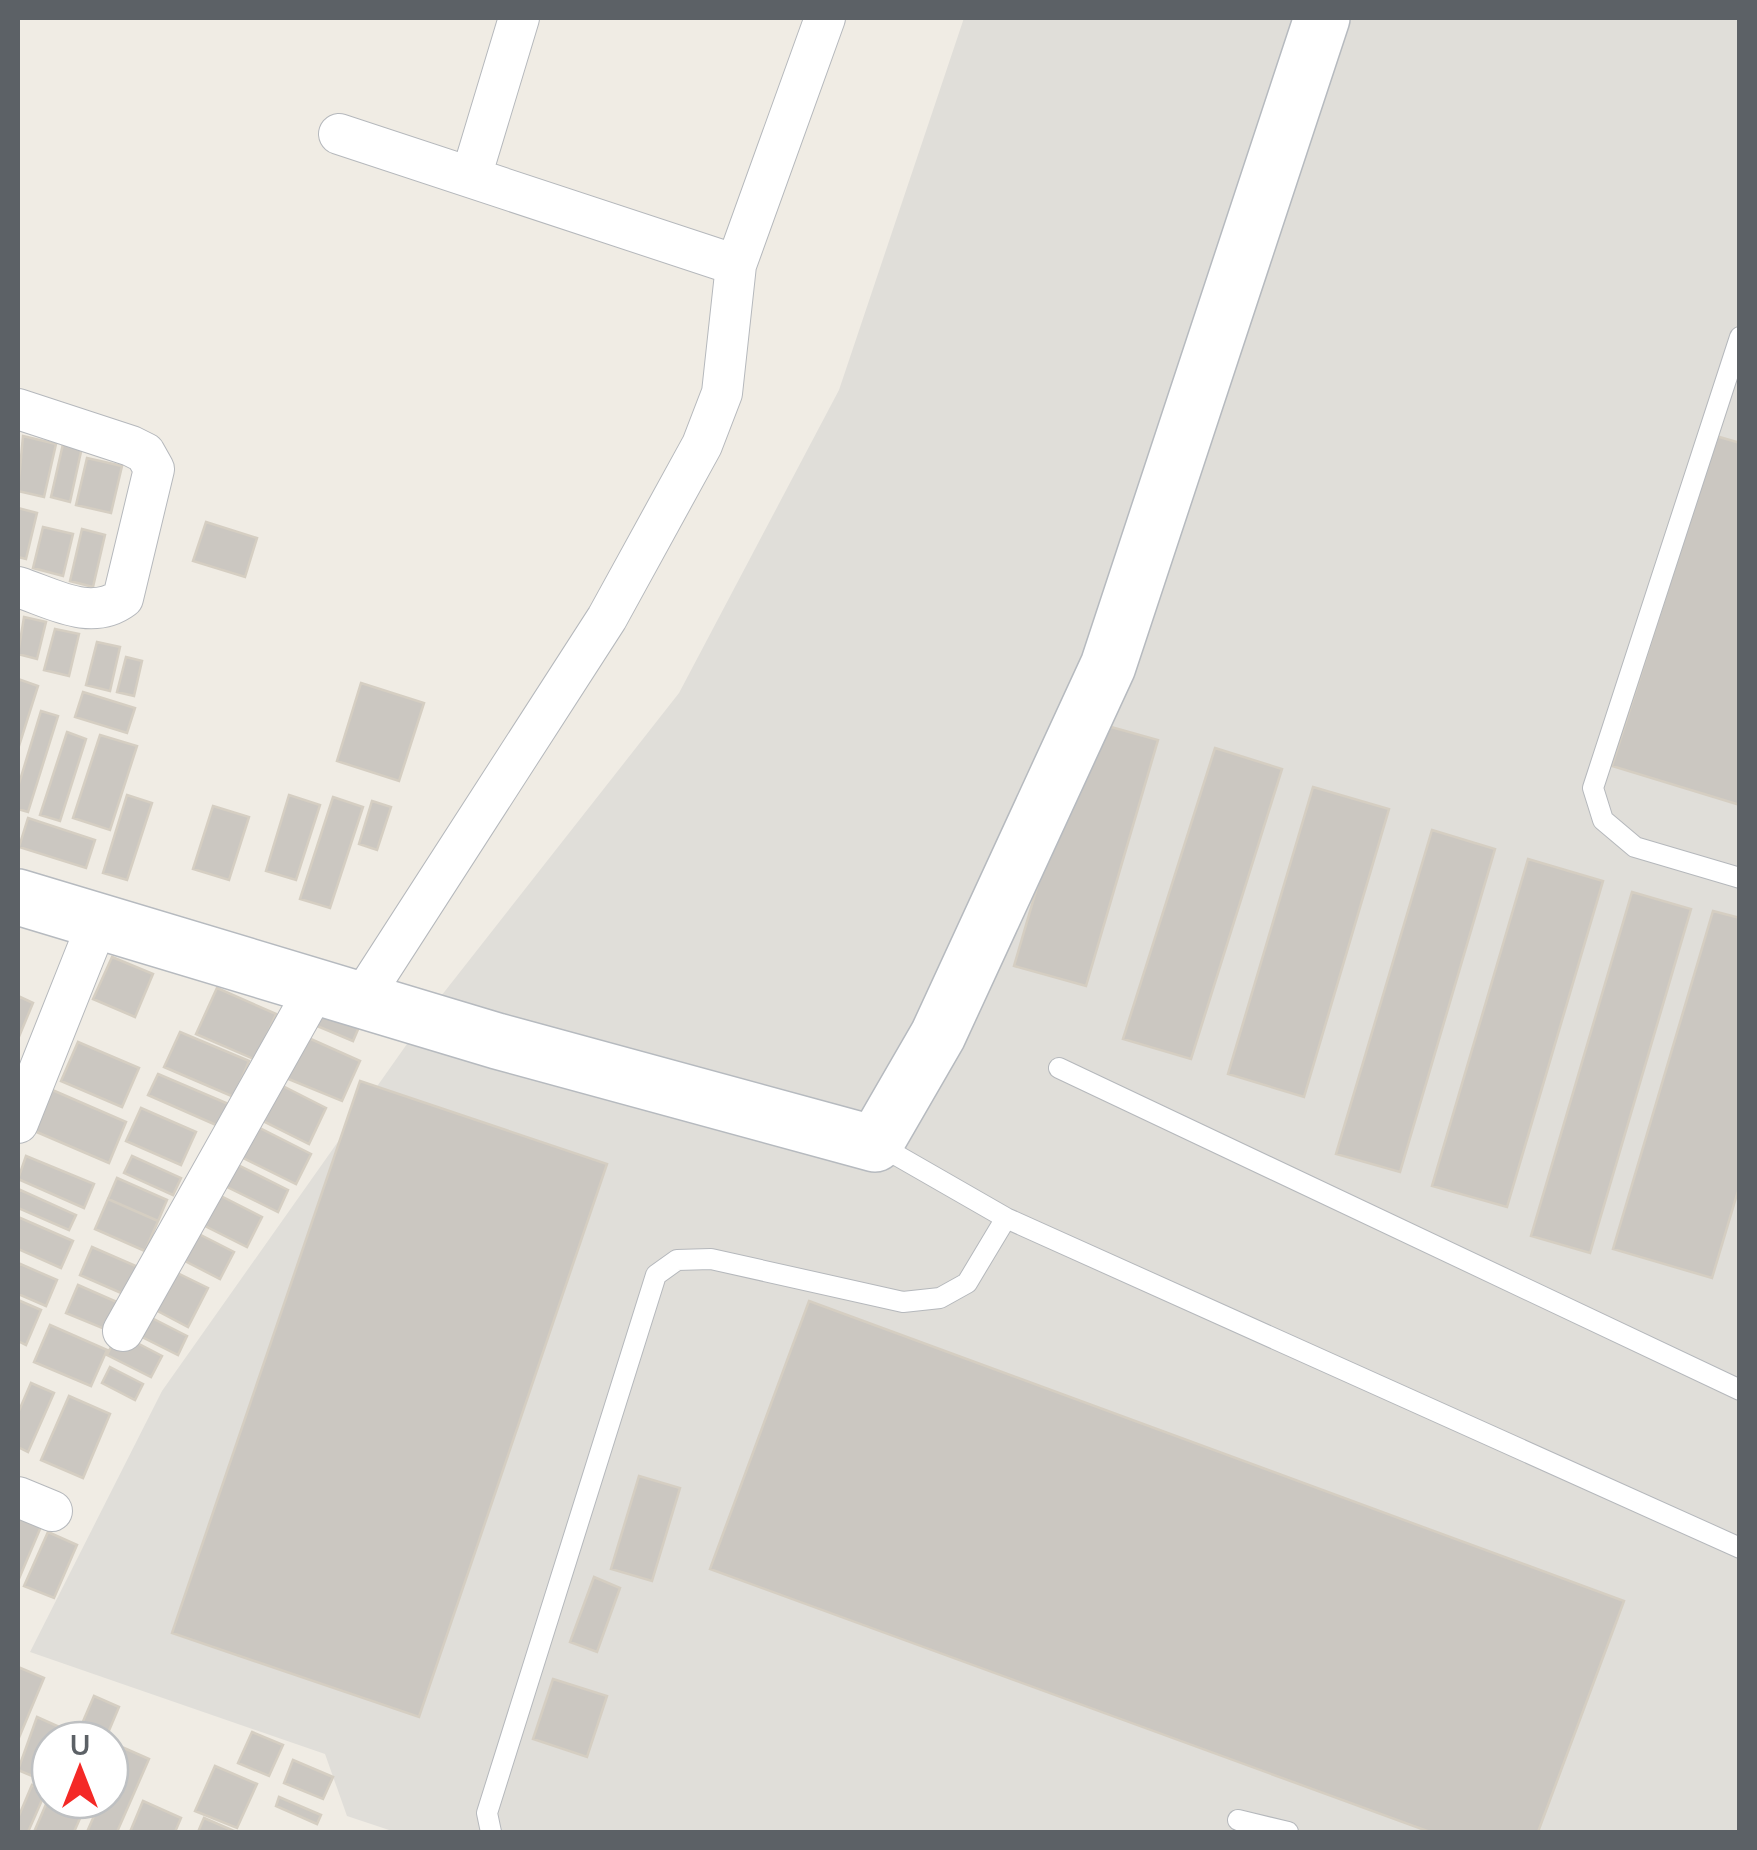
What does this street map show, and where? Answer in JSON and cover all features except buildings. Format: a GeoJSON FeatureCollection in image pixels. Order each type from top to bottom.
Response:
{"type":"FeatureCollection","features":[{"type":"Feature","properties":{"kind":"main road"},"geometry":{"type":"LineString","coordinates":[[18,897],[452,1026],[876,1144],[938,1035],[1108,666],[1322,18]]}},
{"type":"Feature","properties":{"kind":"street"},"geometry":{"type":"LineString","coordinates":[[471,177],[519,18]]}},
{"type":"Feature","properties":{"kind":"street"},"geometry":{"type":"LineString","coordinates":[[123,1331],[356,996],[606,618],[702,445],[722,393],[736,265],[825,18]]}},
{"type":"Feature","properties":{"kind":"street"},"geometry":{"type":"LineString","coordinates":[[339,134],[736,265]]}},
{"type":"Feature","properties":{"kind":"street"},"geometry":{"type":"LineString","coordinates":[[18,409],[131,446],[145,453],[154,470],[123,598],[108,608],[86,610],[18,587]]}},
{"type":"Feature","properties":{"kind":"street"},"geometry":{"type":"LineString","coordinates":[[18,1124],[98,922]]}},
{"type":"Feature","properties":{"kind":"lane"},"geometry":{"type":"LineString","coordinates":[[1740,338],[1730,395],[1593,788],[1603,820],[1636,848],[1740,878]]}},
{"type":"Feature","properties":{"kind":"lane"},"geometry":{"type":"LineString","coordinates":[[1060,1068],[1740,1390]]}},
{"type":"Feature","properties":{"kind":"lane"},"geometry":{"type":"LineString","coordinates":[[876,1144],[1006,1218],[1740,1548]]}},
{"type":"Feature","properties":{"kind":"lane"},"geometry":{"type":"LineString","coordinates":[[491,1832],[487,1813],[656,1275],[677,1260],[711,1259],[903,1302],[940,1298],[967,1282],[1006,1218]]}},
{"type":"Feature","properties":{"kind":"lane"},"geometry":{"type":"LineString","coordinates":[[1238,1820],[1288,1832]]}},
{"type":"Feature","properties":{"kind":"shaded area"},"geometry":{"type":"Polygon","coordinates":[[[964,18],[1739,18],[1739,1832],[395,1832],[347,1816],[325,1754],[30,1652],[162,1391],[438,1000],[679,693],[839,390],[964,18]]]}}]}
